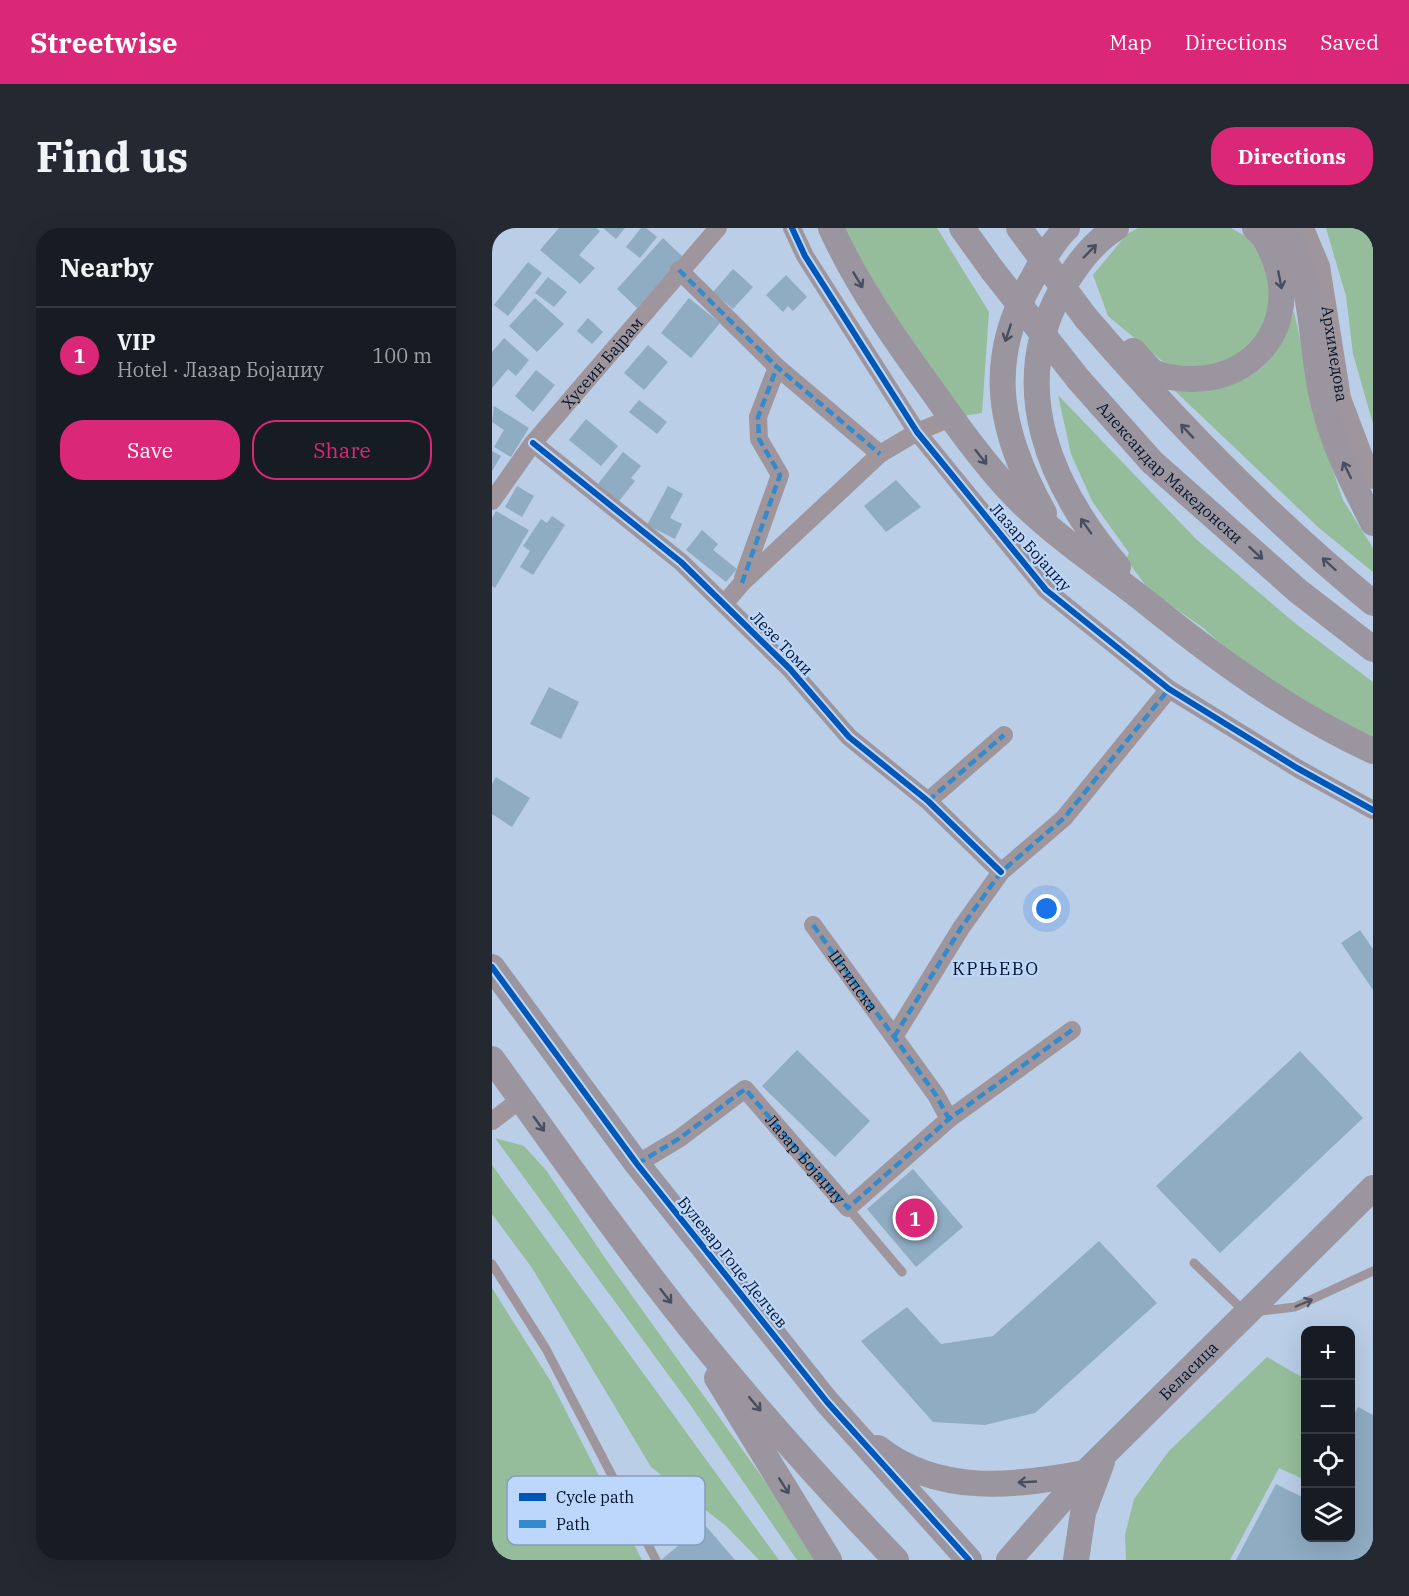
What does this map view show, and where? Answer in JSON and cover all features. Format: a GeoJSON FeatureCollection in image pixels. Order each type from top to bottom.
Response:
{"type":"FeatureCollection","features":[{"type":"Feature","properties":{"kind":"street","name":"Хусеин Бајрам"},"geometry":{"type":"LineString","coordinates":[[492,501],[533,443],[679,270],[718,228]]}},
{"type":"Feature","properties":{"kind":"street","name":"Лазар Бојаџиу"},"geometry":{"type":"LineString","coordinates":[[792,228],[805,256],[917,432],[1046,590],[1168,689],[1297,768],[1373,810]]}},
{"type":"Feature","properties":{"kind":"street"},"geometry":{"type":"LineString","coordinates":[[831,228],[842,253],[890,333],[951,418],[1016,497],[1236,672],[1326,729],[1373,751]]}},
{"type":"Feature","properties":{"kind":"street","name":"Александар Македонски"},"geometry":{"type":"LineString","coordinates":[[962,228],[1079,380],[1152,462],[1298,591],[1373,648]]}},
{"type":"Feature","properties":{"kind":"street"},"geometry":{"type":"LineString","coordinates":[[1019,228],[1086,318],[1194,437],[1283,523],[1373,603]]}},
{"type":"Feature","properties":{"kind":"street"},"geometry":{"type":"LineString","coordinates":[[1051,527],[1022,474],[1010,439],[1002,370],[1005,339],[1022,296],[1067,228]]}},
{"type":"Feature","properties":{"kind":"street"},"geometry":{"type":"LineString","coordinates":[[1116,228],[1093,247],[1075,267],[1053,306],[1042,342],[1037,385],[1038,413],[1043,438],[1063,489],[1103,550],[1149,604]]}},
{"type":"Feature","properties":{"kind":"street"},"geometry":{"type":"LineString","coordinates":[[1086,318],[1124,342],[1154,372],[1193,379],[1210,379],[1231,374],[1261,351],[1272,336],[1280,315],[1283,294],[1279,271],[1271,250],[1255,228]]}},
{"type":"Feature","properties":{"kind":"street"},"geometry":{"type":"LineString","coordinates":[[1282,228],[1294,248],[1303,276],[1324,405],[1341,457],[1373,523]]}},
{"type":"Feature","properties":{"kind":"street","name":"Архимедова"},"geometry":{"type":"LineString","coordinates":[[1305,228],[1321,266],[1342,398],[1373,480]]}},
{"type":"Feature","properties":{"kind":"street"},"geometry":{"type":"LineString","coordinates":[[679,270],[777,368],[880,454]]}},
{"type":"Feature","properties":{"kind":"street"},"geometry":{"type":"LineString","coordinates":[[742,582],[780,475],[759,439],[758,417],[777,368]]}},
{"type":"Feature","properties":{"kind":"street"},"geometry":{"type":"LineString","coordinates":[[724,603],[742,582],[880,454],[917,432],[951,418]]}},
{"type":"Feature","properties":{"kind":"street","name":"Лезе Томи"},"geometry":{"type":"LineString","coordinates":[[533,443],[681,562],[790,669],[849,737],[928,801],[1001,872]]}},
{"type":"Feature","properties":{"kind":"street"},"geometry":{"type":"LineString","coordinates":[[948,1119],[936,1095],[894,1037],[961,928],[1001,872],[1064,818],[1168,689]]}},
{"type":"Feature","properties":{"kind":"street"},"geometry":{"type":"LineString","coordinates":[[1326,729],[1373,770]]}},
{"type":"Feature","properties":{"kind":"street"},"geometry":{"type":"LineString","coordinates":[[928,801],[1004,735]]}},
{"type":"Feature","properties":{"kind":"street","name":"Штипска"},"geometry":{"type":"LineString","coordinates":[[813,925],[894,1037]]}},
{"type":"Feature","properties":{"kind":"street","name":"Булевар Гоце Делчев"},"geometry":{"type":"LineString","coordinates":[[492,967],[637,1164],[827,1402],[969,1560]]}},
{"type":"Feature","properties":{"kind":"street","name":"Лазар Бојаџиу"},"geometry":{"type":"LineString","coordinates":[[637,1164],[680,1138],[745,1089],[848,1208],[948,1119],[1072,1030]]}},
{"type":"Feature","properties":{"kind":"street"},"geometry":{"type":"LineString","coordinates":[[492,1059],[690,1327],[813,1471],[896,1560]]}},
{"type":"Feature","properties":{"kind":"street"},"geometry":{"type":"LineString","coordinates":[[492,1121],[520,1099]]}},
{"type":"Feature","properties":{"kind":"street","name":"Беласица"},"geometry":{"type":"LineString","coordinates":[[1010,1560],[1085,1473],[1373,1188]]}},
{"type":"Feature","properties":{"kind":"street"},"geometry":{"type":"LineString","coordinates":[[690,1327],[720,1384],[830,1560]]}},
{"type":"Feature","properties":{"kind":"street"},"geometry":{"type":"LineString","coordinates":[[827,1402],[880,1451],[927,1475],[962,1484],[977,1484],[1039,1481],[1085,1473]]}},
{"type":"Feature","properties":{"kind":"street"},"geometry":{"type":"LineString","coordinates":[[1076,1560],[1083,1513],[1105,1453]]}},
{"type":"Feature","properties":{"kind":"lane"},"geometry":{"type":"LineString","coordinates":[[848,1208],[902,1272]]}},
{"type":"Feature","properties":{"kind":"lane"},"geometry":{"type":"LineString","coordinates":[[1194,1263],[1246,1312],[1295,1307],[1373,1271]]}},
{"type":"Feature","properties":{"kind":"lane"},"geometry":{"type":"LineString","coordinates":[[492,1264],[546,1349],[612,1476]]}},
{"type":"Feature","properties":{"kind":"lane"},"geometry":{"type":"LineString","coordinates":[[648,1545],[656,1560]]}},
{"type":"Feature","properties":{"kind":"green space"},"geometry":{"type":"Polygon","coordinates":[[[841,228],[937,228],[989,312],[982,413],[963,416],[893,321],[841,228]]]}},
{"type":"Feature","properties":{"kind":"green space"},"geometry":{"type":"Polygon","coordinates":[[[1138,228],[1231,228],[1247,237],[1264,260],[1276,309],[1241,360],[1186,372],[1167,365],[1108,316],[1093,275],[1127,234],[1138,228]]]}},
{"type":"Feature","properties":{"kind":"green space"},"geometry":{"type":"Polygon","coordinates":[[[1326,228],[1367,228],[1373,233],[1373,424],[1353,354],[1346,296],[1326,228]]]}},
{"type":"Feature","properties":{"kind":"green space"},"geometry":{"type":"Polygon","coordinates":[[[1294,311],[1321,436],[1343,500],[1373,548],[1373,572],[1319,528],[1174,390],[1227,384],[1253,374],[1262,368],[1276,351],[1287,331],[1294,311]]]}},
{"type":"Feature","properties":{"kind":"green space"},"geometry":{"type":"Polygon","coordinates":[[[1058,395],[1196,539],[1296,624],[1373,682],[1373,742],[1302,703],[1149,590],[1126,559],[1129,553],[1092,501],[1071,454],[1058,395]]]}},
{"type":"Feature","properties":{"kind":"green space"},"geometry":{"type":"Polygon","coordinates":[[[495,1138],[524,1146],[546,1170],[607,1261],[775,1495],[814,1560],[797,1560],[689,1403],[495,1138]]]}},
{"type":"Feature","properties":{"kind":"green space"},"geometry":{"type":"Polygon","coordinates":[[[492,1165],[779,1560],[759,1560],[726,1526],[705,1509],[705,1476],[662,1476],[651,1467],[532,1268],[492,1214],[492,1165]]]}},
{"type":"Feature","properties":{"kind":"green space"},"geometry":{"type":"Polygon","coordinates":[[[492,1288],[551,1382],[599,1476],[507,1476],[507,1545],[634,1545],[642,1560],[492,1560],[492,1288]]]}},
{"type":"Feature","properties":{"kind":"green space"},"geometry":{"type":"Polygon","coordinates":[[[1267,1357],[1301,1377],[1301,1478],[1279,1468],[1230,1560],[1126,1560],[1125,1535],[1134,1499],[1169,1451],[1267,1357]]]}},
{"type":"Feature","properties":{"kind":"building"},"geometry":{"type":"Polygon","coordinates":[[[559,228],[596,228],[600,231],[579,255],[595,268],[580,284],[540,250],[559,228]]]}},
{"type":"Feature","properties":{"kind":"building"},"geometry":{"type":"Polygon","coordinates":[[[603,228],[625,228],[616,239],[603,228]]]}},
{"type":"Feature","properties":{"kind":"building"},"geometry":{"type":"Polygon","coordinates":[[[641,228],[646,228],[657,237],[640,258],[626,247],[641,228]]]}},
{"type":"Feature","properties":{"kind":"building"},"geometry":{"type":"Polygon","coordinates":[[[663,238],[683,257],[637,308],[617,289],[663,238]]]}},
{"type":"Feature","properties":{"kind":"building"},"geometry":{"type":"Polygon","coordinates":[[[528,262],[542,273],[508,316],[494,305],[528,262]]]}},
{"type":"Feature","properties":{"kind":"building"},"geometry":{"type":"Polygon","coordinates":[[[733,269],[753,287],[733,309],[713,292],[733,269]]]}},
{"type":"Feature","properties":{"kind":"building"},"geometry":{"type":"Polygon","coordinates":[[[786,275],[807,297],[793,311],[788,306],[783,312],[766,295],[786,275]]]}},
{"type":"Feature","properties":{"kind":"building"},"geometry":{"type":"Polygon","coordinates":[[[548,277],[567,292],[554,307],[535,293],[548,277]]]}},
{"type":"Feature","properties":{"kind":"building"},"geometry":{"type":"Polygon","coordinates":[[[535,298],[564,324],[537,352],[509,326],[535,298]]]}},
{"type":"Feature","properties":{"kind":"building"},"geometry":{"type":"Polygon","coordinates":[[[689,298],[720,323],[691,358],[661,333],[689,298]]]}},
{"type":"Feature","properties":{"kind":"building"},"geometry":{"type":"Polygon","coordinates":[[[588,318],[603,332],[592,344],[577,331],[588,318]]]}},
{"type":"Feature","properties":{"kind":"building"},"geometry":{"type":"Polygon","coordinates":[[[504,338],[529,360],[516,376],[508,369],[492,388],[492,352],[504,338]]]}},
{"type":"Feature","properties":{"kind":"building"},"geometry":{"type":"Polygon","coordinates":[[[648,345],[668,362],[644,390],[624,373],[648,345]]]}},
{"type":"Feature","properties":{"kind":"building"},"geometry":{"type":"Polygon","coordinates":[[[536,370],[555,385],[533,412],[515,396],[536,370]]]}},
{"type":"Feature","properties":{"kind":"building"},"geometry":{"type":"Polygon","coordinates":[[[639,400],[667,422],[657,434],[629,412],[639,400]]]}},
{"type":"Feature","properties":{"kind":"building"},"geometry":{"type":"Polygon","coordinates":[[[494,406],[529,428],[511,457],[494,447],[504,430],[492,422],[494,406]]]}},
{"type":"Feature","properties":{"kind":"building"},"geometry":{"type":"Polygon","coordinates":[[[586,419],[618,446],[601,466],[569,440],[586,419]]]}},
{"type":"Feature","properties":{"kind":"building"},"geometry":{"type":"Polygon","coordinates":[[[492,451],[501,456],[492,471],[492,451]]]}},
{"type":"Feature","properties":{"kind":"building"},"geometry":{"type":"Polygon","coordinates":[[[623,452],[641,466],[631,478],[635,481],[619,501],[598,484],[623,452]]]}},
{"type":"Feature","properties":{"kind":"building"},"geometry":{"type":"Polygon","coordinates":[[[896,480],[921,507],[886,532],[864,506],[896,480]]]}},
{"type":"Feature","properties":{"kind":"building"},"geometry":{"type":"Polygon","coordinates":[[[517,486],[534,496],[522,517],[505,507],[517,486]]]}},
{"type":"Feature","properties":{"kind":"building"},"geometry":{"type":"Polygon","coordinates":[[[668,486],[683,494],[670,518],[682,524],[675,539],[647,525],[668,486]]]}},
{"type":"Feature","properties":{"kind":"building"},"geometry":{"type":"Polygon","coordinates":[[[496,511],[529,530],[495,588],[492,586],[492,518],[496,511]]]}},
{"type":"Feature","properties":{"kind":"building"},"geometry":{"type":"Polygon","coordinates":[[[552,516],[565,525],[533,575],[520,567],[530,551],[523,546],[541,519],[547,523],[552,516]]]}},
{"type":"Feature","properties":{"kind":"building"},"geometry":{"type":"Polygon","coordinates":[[[702,530],[718,544],[713,550],[737,569],[726,582],[686,550],[702,530]]]}},
{"type":"Feature","properties":{"kind":"building"},"geometry":{"type":"Polygon","coordinates":[[[549,687],[579,702],[561,739],[530,724],[549,687]]]}},
{"type":"Feature","properties":{"kind":"building"},"geometry":{"type":"Polygon","coordinates":[[[496,777],[530,798],[512,827],[492,814],[492,784],[496,777]]]}},
{"type":"Feature","properties":{"kind":"building"},"geometry":{"type":"Polygon","coordinates":[[[1360,930],[1373,949],[1373,990],[1341,943],[1360,930]]]}},
{"type":"Feature","properties":{"kind":"building"},"geometry":{"type":"Polygon","coordinates":[[[797,1050],[870,1121],[835,1157],[762,1086],[797,1050]]]}},
{"type":"Feature","properties":{"kind":"building"},"geometry":{"type":"Polygon","coordinates":[[[1300,1051],[1363,1118],[1220,1253],[1156,1186],[1300,1051]]]}},
{"type":"Feature","properties":{"kind":"building"},"geometry":{"type":"Polygon","coordinates":[[[913,1169],[963,1227],[916,1267],[867,1209],[913,1169]]]}},
{"type":"Feature","properties":{"kind":"building"},"geometry":{"type":"Polygon","coordinates":[[[1099,1241],[1157,1303],[1035,1413],[985,1425],[933,1422],[861,1341],[907,1307],[941,1344],[993,1336],[1099,1241]]]}},
{"type":"Feature","properties":{"kind":"building"},"geometry":{"type":"Polygon","coordinates":[[[1358,1407],[1373,1415],[1373,1560],[1236,1560],[1276,1484],[1301,1496],[1301,1542],[1355,1542],[1355,1412],[1358,1407]]]}},
{"type":"Feature","properties":{"kind":"building"},"geometry":{"type":"Polygon","coordinates":[[[705,1525],[735,1560],[661,1560],[679,1545],[705,1545],[705,1525]]]}},
{"type":"Feature","properties":{"kind":"marked path"},"geometry":{"type":"LineString","coordinates":[[679,270],[777,367],[880,454]]}},
{"type":"Feature","properties":{"kind":"marked path"},"geometry":{"type":"LineString","coordinates":[[742,583],[780,475],[759,439],[758,417],[777,367]]}},
{"type":"Feature","properties":{"kind":"marked path"},"geometry":{"type":"LineString","coordinates":[[894,1037],[961,928],[1001,872],[1064,818],[1169,689]]}},
{"type":"Feature","properties":{"kind":"marked path"},"geometry":{"type":"LineString","coordinates":[[928,801],[1004,735]]}},
{"type":"Feature","properties":{"kind":"marked path"},"geometry":{"type":"LineString","coordinates":[[813,925],[936,1095],[949,1119]]}},
{"type":"Feature","properties":{"kind":"marked path"},"geometry":{"type":"LineString","coordinates":[[637,1164],[680,1138],[745,1089],[848,1208],[949,1119],[1072,1030]]}},
{"type":"Feature","properties":{"kind":"cycle path"},"geometry":{"type":"LineString","coordinates":[[792,228],[805,256],[917,432],[1046,590],[1169,689],[1297,768],[1373,810]]}},
{"type":"Feature","properties":{"kind":"cycle path"},"geometry":{"type":"LineString","coordinates":[[533,443],[681,562],[790,669],[849,737],[928,801],[1001,872]]}},
{"type":"Feature","properties":{"kind":"cycle path"},"geometry":{"type":"LineString","coordinates":[[492,967],[637,1164],[827,1402],[969,1560]]}},
{"type":"Feature","properties":{"kind":"place","name":"VIP"},"geometry":{"type":"Point","coordinates":[915,1218]}},
{"type":"Feature","properties":{"kind":"district","name":"КРЊЕВО"},"geometry":{"type":"Point","coordinates":[996,969]}}]}
